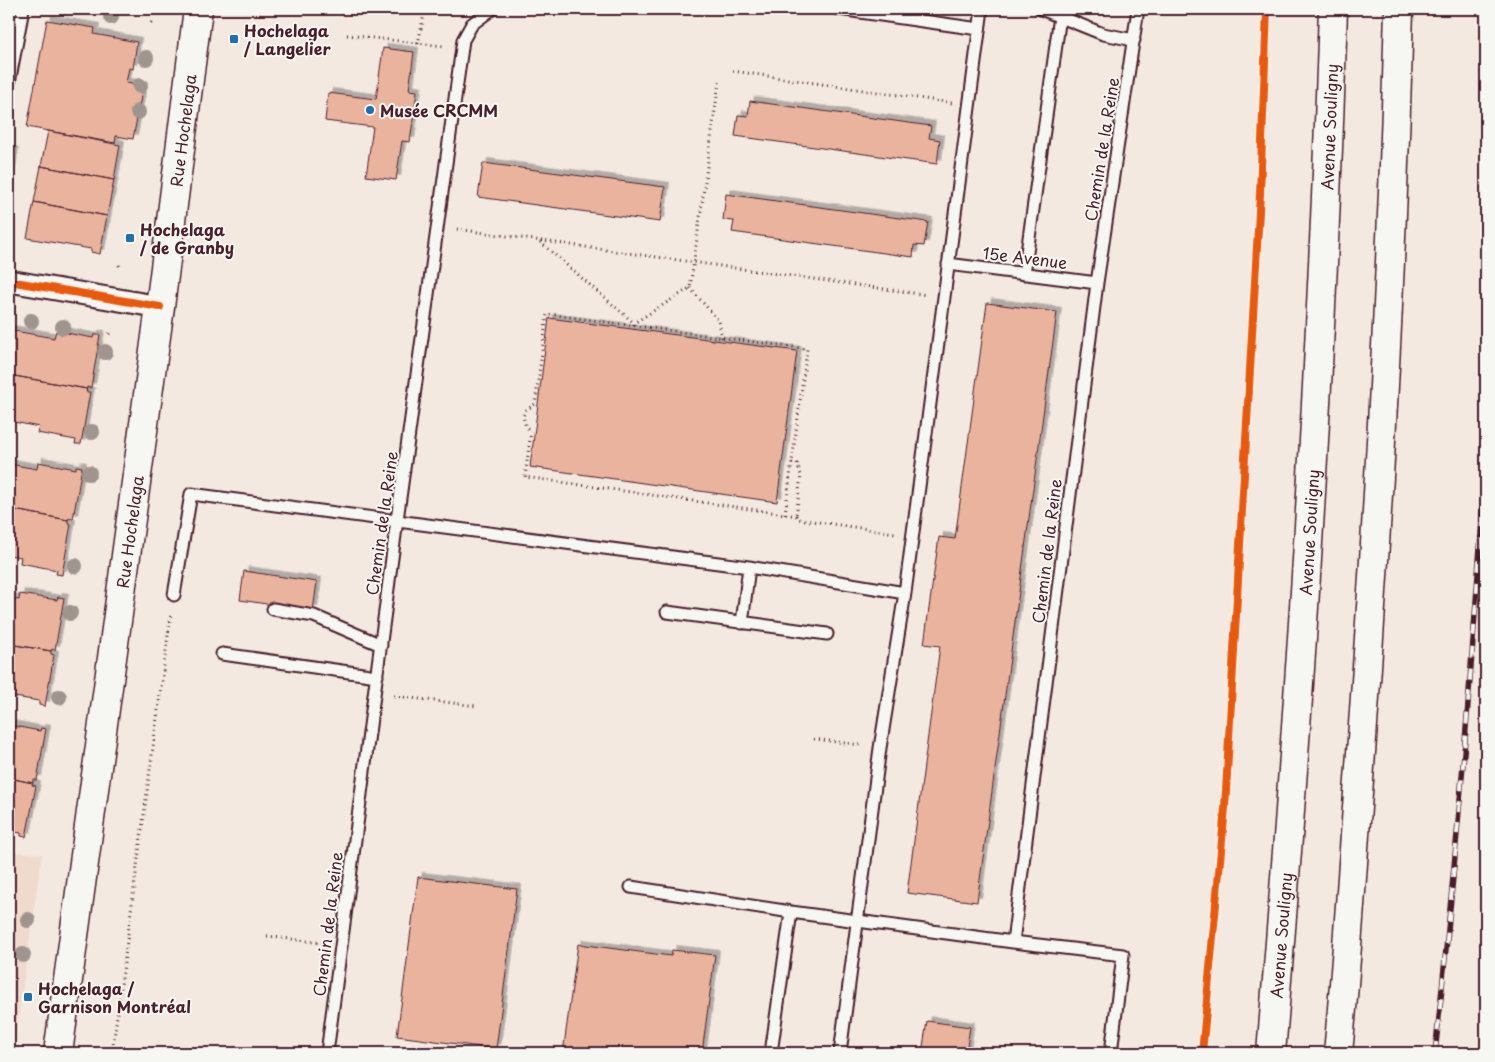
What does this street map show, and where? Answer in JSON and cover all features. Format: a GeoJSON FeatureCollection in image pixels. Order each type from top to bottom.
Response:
{"type":"FeatureCollection","features":[{"type":"Feature","properties":{"kind":"main road","name":"Rue Hochelaga"},"geometry":{"type":"LineString","coordinates":[[58,1053],[160,307],[198,9]]}},
{"type":"Feature","properties":{"kind":"main road","name":"Avenue Souligny"},"geometry":{"type":"LineString","coordinates":[[1271,1053],[1285,889],[1315,436],[1328,170],[1333,9]]}},
{"type":"Feature","properties":{"kind":"main road"},"geometry":{"type":"LineString","coordinates":[[1338,1053],[1362,748],[1376,526],[1385,368],[1399,9]]}},
{"type":"Feature","properties":{"kind":"street"},"geometry":{"type":"LineString","coordinates":[[9,281],[160,307]]}},
{"type":"Feature","properties":{"kind":"lane"},"geometry":{"type":"LineString","coordinates":[[9,83],[23,9]]}},
{"type":"Feature","properties":{"kind":"lane","name":"Chemin de la Reine"},"geometry":{"type":"LineString","coordinates":[[327,1053],[376,676],[463,40],[472,24],[492,9]]}},
{"type":"Feature","properties":{"kind":"lane"},"geometry":{"type":"LineString","coordinates":[[839,9],[979,29]]}},
{"type":"Feature","properties":{"kind":"lane"},"geometry":{"type":"LineString","coordinates":[[840,1053],[880,748],[905,593],[982,9]]}},
{"type":"Feature","properties":{"kind":"lane"},"geometry":{"type":"LineString","coordinates":[[1041,9],[1060,13],[1103,34],[1134,40]]}},
{"type":"Feature","properties":{"kind":"lane","name":"Chemin de la Reine"},"geometry":{"type":"LineString","coordinates":[[1013,942],[1097,283],[1138,9]]}},
{"type":"Feature","properties":{"kind":"lane"},"geometry":{"type":"LineString","coordinates":[[1024,274],[1060,13]]}},
{"type":"Feature","properties":{"kind":"lane","name":"15e Avenue"},"geometry":{"type":"LineString","coordinates":[[948,264],[1097,283]]}},
{"type":"Feature","properties":{"kind":"lane"},"geometry":{"type":"LineString","coordinates":[[174,595],[191,494],[749,568],[905,593]]}},
{"type":"Feature","properties":{"kind":"lane"},"geometry":{"type":"LineString","coordinates":[[742,622],[749,568]]}},
{"type":"Feature","properties":{"kind":"lane"},"geometry":{"type":"LineString","coordinates":[[273,608],[314,616],[381,645]]}},
{"type":"Feature","properties":{"kind":"lane"},"geometry":{"type":"LineString","coordinates":[[666,612],[827,634]]}},
{"type":"Feature","properties":{"kind":"lane"},"geometry":{"type":"LineString","coordinates":[[222,654],[376,676]]}},
{"type":"Feature","properties":{"kind":"lane"},"geometry":{"type":"LineString","coordinates":[[631,888],[857,922],[1123,955],[1111,1053]]}},
{"type":"Feature","properties":{"kind":"lane"},"geometry":{"type":"LineString","coordinates":[[771,1053],[791,912]]}},
{"type":"Feature","properties":{"kind":"path"},"geometry":{"type":"LineString","coordinates":[[418,44],[425,9]]}},
{"type":"Feature","properties":{"kind":"path"},"geometry":{"type":"LineString","coordinates":[[347,35],[450,46]]}},
{"type":"Feature","properties":{"kind":"path"},"geometry":{"type":"LineString","coordinates":[[733,71],[955,103]]}},
{"type":"Feature","properties":{"kind":"path"},"geometry":{"type":"LineString","coordinates":[[634,324],[690,288],[719,82]]}},
{"type":"Feature","properties":{"kind":"path"},"geometry":{"type":"LineString","coordinates":[[457,229],[927,295]]}},
{"type":"Feature","properties":{"kind":"path"},"geometry":{"type":"LineString","coordinates":[[539,241],[634,324]]}},
{"type":"Feature","properties":{"kind":"path"},"geometry":{"type":"LineString","coordinates":[[690,288],[719,321],[722,338]]}},
{"type":"Feature","properties":{"kind":"path"},"geometry":{"type":"LineString","coordinates":[[785,514],[807,349],[634,324],[547,314],[535,404],[526,410],[523,416],[526,427],[531,431],[525,477],[785,514],[796,516],[798,519],[898,534]]}},
{"type":"Feature","properties":{"kind":"path"},"geometry":{"type":"LineString","coordinates":[[792,463],[797,464],[801,474],[796,516]]}},
{"type":"Feature","properties":{"kind":"path"},"geometry":{"type":"LineString","coordinates":[[112,1053],[174,595]]}},
{"type":"Feature","properties":{"kind":"path"},"geometry":{"type":"LineString","coordinates":[[413,699],[477,706]]}},
{"type":"Feature","properties":{"kind":"path"},"geometry":{"type":"LineString","coordinates":[[814,739],[864,746]]}},
{"type":"Feature","properties":{"kind":"path"},"geometry":{"type":"LineString","coordinates":[[267,936],[324,944]]}},
{"type":"Feature","properties":{"kind":"shaded area"},"geometry":{"type":"Polygon","coordinates":[[[9,852],[42,854],[13,1053],[9,1053],[9,852]]]}},
{"type":"Feature","properties":{"kind":"building"},"geometry":{"type":"Polygon","coordinates":[[[9,20],[14,21],[9,46],[9,20]]]}},
{"type":"Feature","properties":{"kind":"building"},"geometry":{"type":"Polygon","coordinates":[[[47,20],[95,28],[94,34],[137,42],[133,69],[129,68],[126,83],[143,86],[133,139],[116,136],[115,143],[27,127],[47,20]]]}},
{"type":"Feature","properties":{"kind":"building","name":"Musée CRCMM"},"geometry":{"type":"Polygon","coordinates":[[[383,48],[414,52],[409,90],[417,91],[410,142],[402,141],[396,180],[366,176],[373,127],[325,121],[328,93],[376,99],[383,48]]]}},
{"type":"Feature","properties":{"kind":"building"},"geometry":{"type":"Polygon","coordinates":[[[750,101],[931,126],[929,138],[940,140],[937,164],[735,136],[738,115],[748,116],[750,101]]]}},
{"type":"Feature","properties":{"kind":"building"},"geometry":{"type":"Polygon","coordinates":[[[48,131],[120,145],[114,180],[41,166],[48,131]]]}},
{"type":"Feature","properties":{"kind":"building"},"geometry":{"type":"Polygon","coordinates":[[[9,151],[14,152],[9,183],[9,151]]]}},
{"type":"Feature","properties":{"kind":"building"},"geometry":{"type":"Polygon","coordinates":[[[483,163],[665,187],[660,222],[478,197],[483,163]]]}},
{"type":"Feature","properties":{"kind":"building"},"geometry":{"type":"Polygon","coordinates":[[[41,166],[114,180],[107,216],[34,202],[41,166]]]}},
{"type":"Feature","properties":{"kind":"building"},"geometry":{"type":"Polygon","coordinates":[[[726,194],[928,222],[924,246],[914,245],[913,257],[732,232],[734,221],[723,220],[726,194]]]}},
{"type":"Feature","properties":{"kind":"building"},"geometry":{"type":"Polygon","coordinates":[[[34,202],[107,216],[100,254],[91,252],[91,249],[27,238],[34,202]]]}},
{"type":"Feature","properties":{"kind":"building"},"geometry":{"type":"Polygon","coordinates":[[[987,303],[1057,312],[977,902],[907,893],[940,646],[924,644],[939,537],[955,539],[987,303]]]}},
{"type":"Feature","properties":{"kind":"building"},"geometry":{"type":"Polygon","coordinates":[[[549,318],[797,351],[777,502],[530,467],[549,318]]]}},
{"type":"Feature","properties":{"kind":"building"},"geometry":{"type":"Polygon","coordinates":[[[9,330],[54,338],[56,331],[93,338],[94,335],[100,335],[91,388],[87,387],[87,389],[9,375],[9,330]]]}},
{"type":"Feature","properties":{"kind":"building"},"geometry":{"type":"Polygon","coordinates":[[[9,375],[87,389],[86,392],[90,392],[81,444],[75,444],[76,440],[37,433],[39,427],[9,421],[9,375]]]}},
{"type":"Feature","properties":{"kind":"building"},"geometry":{"type":"Polygon","coordinates":[[[38,462],[76,469],[76,466],[82,467],[73,519],[69,518],[68,520],[9,509],[9,464],[37,469],[38,462]]]}},
{"type":"Feature","properties":{"kind":"building"},"geometry":{"type":"Polygon","coordinates":[[[9,509],[68,520],[68,523],[71,524],[62,575],[56,574],[57,570],[20,563],[21,557],[9,555],[9,509]]]}},
{"type":"Feature","properties":{"kind":"building"},"geometry":{"type":"Polygon","coordinates":[[[244,571],[317,582],[313,611],[240,600],[244,571]]]}},
{"type":"Feature","properties":{"kind":"building"},"geometry":{"type":"Polygon","coordinates":[[[20,594],[57,600],[58,597],[64,598],[55,650],[52,649],[51,651],[9,644],[9,598],[19,600],[20,594]]]}},
{"type":"Feature","properties":{"kind":"building"},"geometry":{"type":"Polygon","coordinates":[[[9,644],[51,651],[51,654],[54,655],[45,706],[39,705],[39,701],[9,696],[9,644]]]}},
{"type":"Feature","properties":{"kind":"building"},"geometry":{"type":"Polygon","coordinates":[[[9,725],[40,731],[41,728],[46,729],[37,780],[33,780],[33,783],[9,778],[9,725]]]}},
{"type":"Feature","properties":{"kind":"building"},"geometry":{"type":"Polygon","coordinates":[[[9,778],[33,783],[32,785],[36,786],[26,837],[21,836],[21,833],[9,831],[9,778]]]}},
{"type":"Feature","properties":{"kind":"building"},"geometry":{"type":"Polygon","coordinates":[[[418,877],[517,889],[496,1049],[397,1036],[418,877]]]}},
{"type":"Feature","properties":{"kind":"building"},"geometry":{"type":"Polygon","coordinates":[[[578,944],[671,956],[672,950],[715,955],[702,1053],[563,1053],[578,944]]]}},
{"type":"Feature","properties":{"kind":"building"},"geometry":{"type":"Polygon","coordinates":[[[927,1021],[970,1027],[966,1053],[922,1053],[927,1021]]]}},
{"type":"Feature","properties":{"kind":"railway"},"geometry":{"type":"LineString","coordinates":[[1435,1053],[1463,759],[1486,465]]}},
{"type":"Feature","properties":{"kind":"cycle path"},"geometry":{"type":"LineString","coordinates":[[1202,1053],[1225,808],[1260,194],[1267,9]]}},
{"type":"Feature","properties":{"kind":"cycle path"},"geometry":{"type":"LineString","coordinates":[[9,281],[160,307]]}},
{"type":"Feature","properties":{"kind":"place","name":"Hochelaga / Langelier"},"geometry":{"type":"Point","coordinates":[234,39]}},
{"type":"Feature","properties":{"kind":"place","name":"Musée CRCMM"},"geometry":{"type":"Point","coordinates":[370,110]}},
{"type":"Feature","properties":{"kind":"place","name":"Hochelaga / de Granby"},"geometry":{"type":"Point","coordinates":[130,238]}},
{"type":"Feature","properties":{"kind":"place","name":"Hochelaga / Garnison Montréal"},"geometry":{"type":"Point","coordinates":[28,997]}}]}
